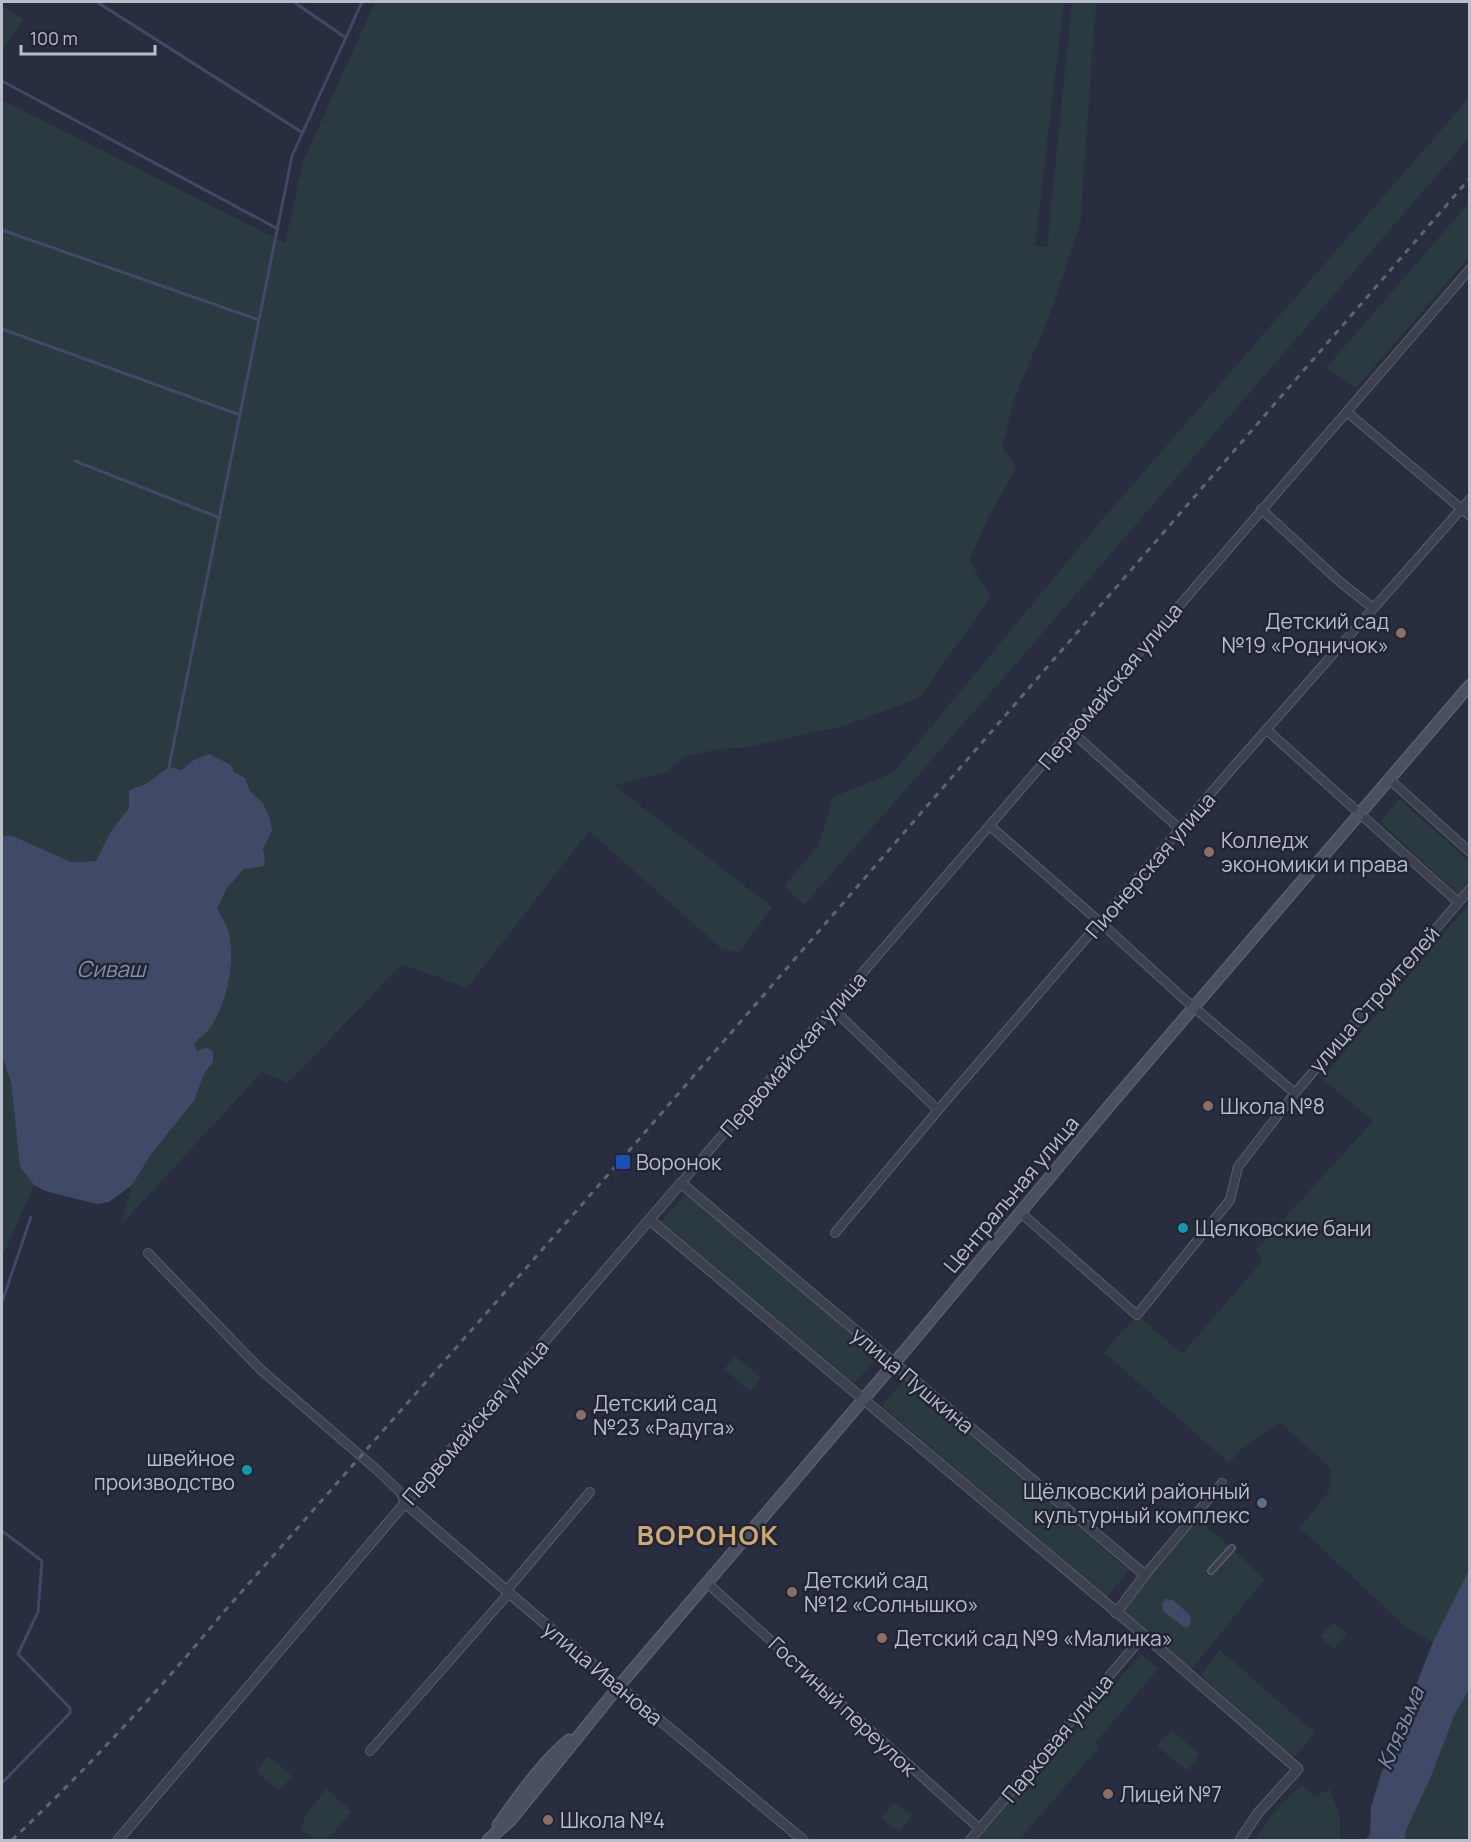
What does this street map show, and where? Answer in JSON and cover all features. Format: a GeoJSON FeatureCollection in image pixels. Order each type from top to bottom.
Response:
{"type":"FeatureCollection","features":[{"type":"Feature","properties":{"kind":"main road","name":"Центральная улица"},"geometry":{"type":"LineString","coordinates":[[487,1840],[560,1747],[583,1729],[894,1364],[1193,1007],[1470,685]]}},
{"type":"Feature","properties":{"kind":"street","name":"Первомайская улица"},"geometry":{"type":"LineString","coordinates":[[118,1840],[405,1503],[1470,269]]}},
{"type":"Feature","properties":{"kind":"street"},"geometry":{"type":"LineString","coordinates":[[1347,412],[1470,516]]}},
{"type":"Feature","properties":{"kind":"street","name":"Пионерская улица"},"geometry":{"type":"LineString","coordinates":[[834,1233],[1267,730],[1470,499]]}},
{"type":"Feature","properties":{"kind":"street"},"geometry":{"type":"LineString","coordinates":[[1261,509],[1373,608]]}},
{"type":"Feature","properties":{"kind":"street"},"geometry":{"type":"LineString","coordinates":[[1267,730],[1458,902]]}},
{"type":"Feature","properties":{"kind":"street"},"geometry":{"type":"LineString","coordinates":[[1072,732],[1181,830]]}},
{"type":"Feature","properties":{"kind":"street"},"geometry":{"type":"LineString","coordinates":[[1389,779],[1470,852]]}},
{"type":"Feature","properties":{"kind":"street"},"geometry":{"type":"LineString","coordinates":[[990,826],[1193,1007],[1295,1093]]}},
{"type":"Feature","properties":{"kind":"street","name":"улица Строителей"},"geometry":{"type":"LineString","coordinates":[[1021,1213],[1137,1315],[1230,1200],[1238,1167],[1295,1093],[1470,889]]}},
{"type":"Feature","properties":{"kind":"street"},"geometry":{"type":"LineString","coordinates":[[832,1009],[938,1110]]}},
{"type":"Feature","properties":{"kind":"street","name":"улица Пушкина"},"geometry":{"type":"LineString","coordinates":[[681,1183],[1145,1575]]}},
{"type":"Feature","properties":{"kind":"street"},"geometry":{"type":"LineString","coordinates":[[650,1220],[1144,1635],[1298,1769],[1258,1813],[1240,1840]]}},
{"type":"Feature","properties":{"kind":"street"},"geometry":{"type":"LineString","coordinates":[[148,1253],[260,1369],[401,1492],[405,1503]]}},
{"type":"Feature","properties":{"kind":"street"},"geometry":{"type":"LineString","coordinates":[[1116,1613],[1222,1483]]}},
{"type":"Feature","properties":{"kind":"street"},"geometry":{"type":"LineString","coordinates":[[370,1751],[508,1592],[590,1492]]}},
{"type":"Feature","properties":{"kind":"street","name":"улица Иванова"},"geometry":{"type":"LineString","coordinates":[[405,1503],[803,1840]]}},
{"type":"Feature","properties":{"kind":"street"},"geometry":{"type":"LineString","coordinates":[[1211,1572],[1232,1548]]}},
{"type":"Feature","properties":{"kind":"street","name":"Гостиный переулок"},"geometry":{"type":"LineString","coordinates":[[706,1583],[980,1829]]}},
{"type":"Feature","properties":{"kind":"street","name":"Парковая улица"},"geometry":{"type":"LineString","coordinates":[[970,1840],[1144,1635]]}},
{"type":"Feature","properties":{"kind":"shaded area"},"geometry":{"type":"Polygon","coordinates":[[[375,2],[1064,2],[1035,245],[1047,247],[1072,2],[1096,2],[1080,224],[1054,304],[1013,402],[1002,448],[1017,466],[989,516],[969,560],[991,597],[919,698],[843,726],[742,748],[719,749],[682,757],[667,772],[614,785],[772,907],[739,953],[721,948],[589,831],[467,988],[402,964],[288,1083],[262,1072],[120,1226],[132,1185],[152,1153],[194,1101],[204,1074],[213,1062],[197,1051],[194,1045],[198,1038],[208,1031],[228,927],[216,909],[227,888],[244,869],[265,859],[263,849],[272,831],[263,803],[250,791],[245,778],[234,772],[192,761],[182,770],[169,767],[146,784],[129,790],[129,808],[111,831],[96,861],[71,862],[13,836],[2,836],[2,100],[285,243],[304,159],[375,2]]]}},
{"type":"Feature","properties":{"kind":"shaded area"},"geometry":{"type":"Polygon","coordinates":[[[2,6],[24,19],[2,51],[2,6]]]}},
{"type":"Feature","properties":{"kind":"shaded area"},"geometry":{"type":"Polygon","coordinates":[[[1469,98],[1469,138],[1014,666],[804,905],[784,886],[818,846],[833,797],[893,773],[1102,520],[1469,98]]]}},
{"type":"Feature","properties":{"kind":"shaded area"},"geometry":{"type":"Polygon","coordinates":[[[1469,203],[1469,257],[1356,388],[1326,368],[1469,203]]]}},
{"type":"Feature","properties":{"kind":"shaded area"},"geometry":{"type":"Polygon","coordinates":[[[1399,799],[1469,861],[1469,882],[1459,895],[1380,822],[1399,799]]]}},
{"type":"Feature","properties":{"kind":"shaded area"},"geometry":{"type":"Polygon","coordinates":[[[1469,904],[1469,1570],[1433,1642],[1407,1628],[1300,1528],[1329,1491],[1331,1469],[1280,1422],[1243,1448],[1229,1463],[1104,1352],[1137,1315],[1182,1354],[1263,1260],[1256,1250],[1373,1121],[1319,1076],[1324,1076],[1469,904]]]}},
{"type":"Feature","properties":{"kind":"shaded area"},"geometry":{"type":"Polygon","coordinates":[[[2,1056],[11,1082],[20,1167],[34,1185],[2,1257],[2,1056]]]}},
{"type":"Feature","properties":{"kind":"shaded area"},"geometry":{"type":"Polygon","coordinates":[[[688,1191],[879,1355],[854,1384],[661,1222],[688,1191]]]}},
{"type":"Feature","properties":{"kind":"shaded area"},"geometry":{"type":"Polygon","coordinates":[[[735,1356],[761,1378],[750,1391],[724,1369],[735,1356]]]}},
{"type":"Feature","properties":{"kind":"shaded area"},"geometry":{"type":"Polygon","coordinates":[[[904,1380],[1129,1570],[1107,1597],[882,1406],[904,1380]]]}},
{"type":"Feature","properties":{"kind":"shaded area"},"geometry":{"type":"Polygon","coordinates":[[[1194,1516],[1232,1548],[1264,1580],[1188,1674],[1116,1613],[1194,1516]]]}},
{"type":"Feature","properties":{"kind":"shaded area"},"geometry":{"type":"Polygon","coordinates":[[[1333,1622],[1347,1633],[1334,1649],[1320,1637],[1333,1622]]]}},
{"type":"Feature","properties":{"kind":"shaded area"},"geometry":{"type":"Polygon","coordinates":[[[1220,1650],[1315,1733],[1294,1758],[1200,1675],[1220,1650]]]}},
{"type":"Feature","properties":{"kind":"shaded area"},"geometry":{"type":"Polygon","coordinates":[[[1141,1654],[1158,1669],[1095,1743],[1099,1747],[1019,1840],[976,1840],[1041,1761],[1052,1758],[1141,1654]]]}},
{"type":"Feature","properties":{"kind":"shaded area"},"geometry":{"type":"Polygon","coordinates":[[[1469,1690],[1469,1840],[1405,1840],[1406,1830],[1430,1779],[1455,1714],[1469,1690]]]}},
{"type":"Feature","properties":{"kind":"shaded area"},"geometry":{"type":"Polygon","coordinates":[[[1171,1730],[1200,1754],[1187,1771],[1157,1746],[1171,1730]]]}},
{"type":"Feature","properties":{"kind":"shaded area"},"geometry":{"type":"Polygon","coordinates":[[[268,1756],[292,1776],[279,1791],[256,1771],[268,1756]]]}},
{"type":"Feature","properties":{"kind":"shaded area"},"geometry":{"type":"Polygon","coordinates":[[[1302,1784],[1314,1797],[1330,1789],[1340,1817],[1340,1840],[1255,1840],[1270,1817],[1302,1784]]]}},
{"type":"Feature","properties":{"kind":"shaded area"},"geometry":{"type":"Polygon","coordinates":[[[326,1789],[352,1811],[327,1840],[315,1840],[300,1828],[306,1815],[326,1789]]]}},
{"type":"Feature","properties":{"kind":"shaded area"},"geometry":{"type":"Polygon","coordinates":[[[894,1802],[912,1816],[899,1832],[881,1818],[894,1802]]]}},
{"type":"Feature","properties":{"kind":"water","name":"Сиваш"},"geometry":{"type":"Polygon","coordinates":[[[209,754],[231,765],[234,772],[245,778],[250,791],[263,803],[272,831],[263,849],[264,866],[244,869],[227,888],[217,909],[227,926],[230,941],[229,980],[216,1018],[194,1045],[197,1051],[206,1047],[213,1052],[213,1062],[204,1074],[194,1101],[152,1153],[132,1185],[109,1202],[97,1204],[45,1191],[34,1185],[20,1167],[11,1082],[2,1056],[2,836],[13,836],[71,862],[96,861],[111,831],[129,808],[129,790],[146,784],[169,767],[182,770],[192,761],[209,754]]]}},
{"type":"Feature","properties":{"kind":"water"},"geometry":{"type":"Polygon","coordinates":[[[1469,1570],[1469,1690],[1455,1714],[1430,1779],[1406,1830],[1405,1840],[1365,1840],[1370,1835],[1371,1807],[1382,1771],[1396,1755],[1404,1720],[1418,1680],[1433,1642],[1469,1570]]]}},
{"type":"Feature","properties":{"kind":"water"},"geometry":{"type":"Polygon","coordinates":[[[1165,1599],[1173,1600],[1190,1615],[1191,1624],[1188,1627],[1184,1627],[1163,1611],[1162,1604],[1165,1599]]]}},
{"type":"Feature","properties":{"kind":"waterway"},"geometry":{"type":"LineString","coordinates":[[97,2],[303,133]]}},
{"type":"Feature","properties":{"kind":"waterway"},"geometry":{"type":"LineString","coordinates":[[294,2],[346,38]]}},
{"type":"Feature","properties":{"kind":"waterway"},"geometry":{"type":"LineString","coordinates":[[169,767],[292,156],[362,2]]}},
{"type":"Feature","properties":{"kind":"waterway"},"geometry":{"type":"LineString","coordinates":[[2,81],[278,229]]}},
{"type":"Feature","properties":{"kind":"waterway"},"geometry":{"type":"LineString","coordinates":[[2,230],[259,320]]}},
{"type":"Feature","properties":{"kind":"waterway"},"geometry":{"type":"LineString","coordinates":[[2,329],[240,415]]}},
{"type":"Feature","properties":{"kind":"waterway"},"geometry":{"type":"LineString","coordinates":[[75,461],[220,518]]}},
{"type":"Feature","properties":{"kind":"waterway"},"geometry":{"type":"LineString","coordinates":[[2,1302],[31,1217]]}},
{"type":"Feature","properties":{"kind":"waterway"},"geometry":{"type":"LineString","coordinates":[[2,1531],[42,1561],[38,1612],[18,1654],[70,1708],[70,1713],[2,1783]]}},
{"type":"Feature","properties":{"kind":"railway"},"geometry":{"type":"LineString","coordinates":[[12,1840],[94,1758],[172,1673],[621,1160],[1470,178]]}},
{"type":"Feature","properties":{"kind":"place","name":"Детский сад №19 «Родничок»"},"geometry":{"type":"Point","coordinates":[1401,633]}},
{"type":"Feature","properties":{"kind":"place","name":"Колледж экономики и права"},"geometry":{"type":"Point","coordinates":[1209,852]}},
{"type":"Feature","properties":{"kind":"place","name":"Школа №8"},"geometry":{"type":"Point","coordinates":[1208,1106]}},
{"type":"Feature","properties":{"kind":"place","name":"Воронок"},"geometry":{"type":"Point","coordinates":[623,1162]}},
{"type":"Feature","properties":{"kind":"place","name":"Щелковские бани"},"geometry":{"type":"Point","coordinates":[1183,1228]}},
{"type":"Feature","properties":{"kind":"place","name":"Детский сад №23 «Радуга»"},"geometry":{"type":"Point","coordinates":[581,1415]}},
{"type":"Feature","properties":{"kind":"place","name":"швейное производство"},"geometry":{"type":"Point","coordinates":[247,1470]}},
{"type":"Feature","properties":{"kind":"place","name":"Щёлковский районный культурный комплекс"},"geometry":{"type":"Point","coordinates":[1262,1503]}},
{"type":"Feature","properties":{"kind":"place","name":"Детский сад №12 «Солнышко»"},"geometry":{"type":"Point","coordinates":[792,1592]}},
{"type":"Feature","properties":{"kind":"place","name":"Детский сад №9 «Малинка»"},"geometry":{"type":"Point","coordinates":[882,1638]}},
{"type":"Feature","properties":{"kind":"place","name":"Лицей №7"},"geometry":{"type":"Point","coordinates":[1108,1794]}},
{"type":"Feature","properties":{"kind":"place","name":"Школа №4"},"geometry":{"type":"Point","coordinates":[548,1820]}},
{"type":"Feature","properties":{"kind":"district","name":"ВОРОНОК"},"geometry":{"type":"Point","coordinates":[708,1534]}},
{"type":"Feature","properties":{"kind":"water label","name":"Клязьма"},"geometry":{"type":"Point","coordinates":[1400,1728]}}]}
